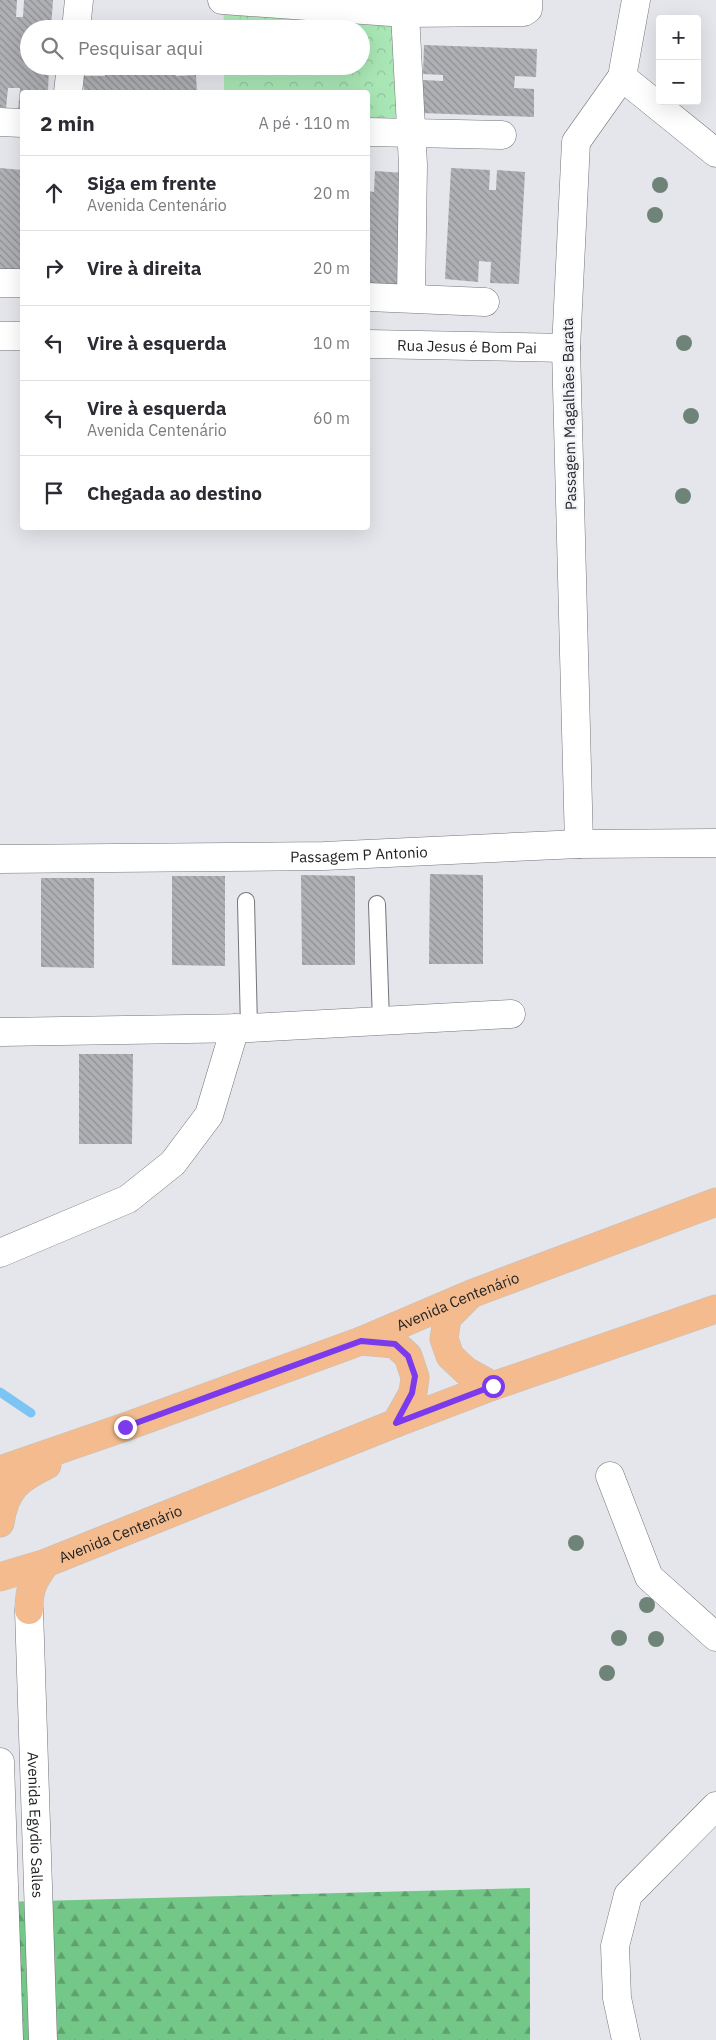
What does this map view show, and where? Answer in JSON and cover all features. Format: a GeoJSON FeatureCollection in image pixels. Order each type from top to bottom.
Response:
{"type":"FeatureCollection","features":[{"type":"Feature","properties":{"kind":"main road","name":"Avenida Centenário"},"geometry":{"type":"LineString","coordinates":[[0,1470],[125,1427],[361,1341],[471,1294],[716,1202]]}},
{"type":"Feature","properties":{"kind":"main road"},"geometry":{"type":"LineString","coordinates":[[471,1294],[447,1318],[444,1339],[450,1356],[466,1371],[493,1386]]}},
{"type":"Feature","properties":{"kind":"main road","name":"Avenida Centenário"},"geometry":{"type":"LineString","coordinates":[[0,1577],[46,1563],[493,1386],[716,1309]]}},
{"type":"Feature","properties":{"kind":"main road"},"geometry":{"type":"LineString","coordinates":[[361,1341],[395,1344],[408,1356],[415,1376],[412,1393],[396,1423]]}},
{"type":"Feature","properties":{"kind":"main road"},"geometry":{"type":"LineString","coordinates":[[0,1523],[2,1510],[8,1494],[24,1476],[125,1427]]}},
{"type":"Feature","properties":{"kind":"main road"},"geometry":{"type":"LineString","coordinates":[[29,1610],[32,1582],[46,1563]]}},
{"type":"Feature","properties":{"kind":"street"},"geometry":{"type":"LineString","coordinates":[[77,20],[79,0]]}},
{"type":"Feature","properties":{"kind":"street"},"geometry":{"type":"LineString","coordinates":[[222,0],[524,12],[528,9],[528,0]]}},
{"type":"Feature","properties":{"kind":"street","name":"Passagem Magalhães Barata"},"geometry":{"type":"LineString","coordinates":[[579,844],[566,348],[576,142],[622,77],[636,0]]}},
{"type":"Feature","properties":{"kind":"street"},"geometry":{"type":"LineString","coordinates":[[406,6],[414,165],[411,298]]}},
{"type":"Feature","properties":{"kind":"street"},"geometry":{"type":"LineString","coordinates":[[68,90],[70,75]]}},
{"type":"Feature","properties":{"kind":"street"},"geometry":{"type":"LineString","coordinates":[[622,77],[716,153]]}},
{"type":"Feature","properties":{"kind":"street"},"geometry":{"type":"LineString","coordinates":[[0,122],[20,123]]}},
{"type":"Feature","properties":{"kind":"street"},"geometry":{"type":"LineString","coordinates":[[370,132],[502,135]]}},
{"type":"Feature","properties":{"kind":"street"},"geometry":{"type":"LineString","coordinates":[[0,283],[20,283]]}},
{"type":"Feature","properties":{"kind":"street"},"geometry":{"type":"LineString","coordinates":[[370,297],[485,302]]}},
{"type":"Feature","properties":{"kind":"street"},"geometry":{"type":"LineString","coordinates":[[0,336],[20,336]]}},
{"type":"Feature","properties":{"kind":"street","name":"Rua Jesus é Bom Pai"},"geometry":{"type":"LineString","coordinates":[[370,344],[566,348]]}},
{"type":"Feature","properties":{"kind":"street","name":"Passagem P Antonio"},"geometry":{"type":"LineString","coordinates":[[0,859],[324,856],[579,844],[716,843]]}},
{"type":"Feature","properties":{"kind":"street"},"geometry":{"type":"LineString","coordinates":[[0,1032],[242,1028],[511,1014]]}},
{"type":"Feature","properties":{"kind":"street"},"geometry":{"type":"LineString","coordinates":[[0,1253],[128,1199],[173,1163],[209,1115],[242,1028]]}},
{"type":"Feature","properties":{"kind":"street"},"geometry":{"type":"LineString","coordinates":[[610,1476],[649,1577],[716,1637]]}},
{"type":"Feature","properties":{"kind":"street","name":"Avenida Egydio Salles"},"geometry":{"type":"LineString","coordinates":[[29,1610],[43,2040]]}},
{"type":"Feature","properties":{"kind":"street"},"geometry":{"type":"LineString","coordinates":[[0,1762],[9,2040]]}},
{"type":"Feature","properties":{"kind":"street"},"geometry":{"type":"LineString","coordinates":[[626,2040],[617,1998],[615,1946],[628,1895],[716,1806]]}},
{"type":"Feature","properties":{"kind":"lane"},"geometry":{"type":"LineString","coordinates":[[242,1028],[246,900]]}},
{"type":"Feature","properties":{"kind":"lane"},"geometry":{"type":"LineString","coordinates":[[377,904],[381,1021]]}},
{"type":"Feature","properties":{"kind":"green space"},"geometry":{"type":"Polygon","coordinates":[[[223,0],[405,13],[411,134],[370,132],[370,90],[224,90],[224,75],[370,75],[370,20],[224,20],[223,0]]]}},
{"type":"Feature","properties":{"kind":"green space"},"geometry":{"type":"Polygon","coordinates":[[[530,1888],[530,2040],[0,2040],[0,1902],[530,1888]]]}},
{"type":"Feature","properties":{"kind":"building"},"geometry":{"type":"Polygon","coordinates":[[[0,0],[17,0],[16,17],[23,17],[24,0],[53,0],[52,20],[20,20],[20,75],[49,75],[48,90],[20,90],[20,110],[18,109],[20,88],[8,88],[6,108],[0,107],[0,0]]]}},
{"type":"Feature","properties":{"kind":"building"},"geometry":{"type":"Polygon","coordinates":[[[424,45],[537,49],[536,77],[515,76],[514,88],[534,89],[534,117],[421,113],[423,80],[443,81],[443,75],[423,74],[424,45]]]}},
{"type":"Feature","properties":{"kind":"building"},"geometry":{"type":"Polygon","coordinates":[[[196,75],[197,90],[84,90],[83,76],[196,75]]]}},
{"type":"Feature","properties":{"kind":"building"},"geometry":{"type":"Polygon","coordinates":[[[0,168],[20,170],[20,283],[0,282],[0,168]]]}},
{"type":"Feature","properties":{"kind":"building"},"geometry":{"type":"Polygon","coordinates":[[[451,168],[490,170],[489,190],[496,190],[497,170],[525,172],[519,284],[490,283],[491,262],[479,261],[478,282],[445,279],[451,168]]]}},
{"type":"Feature","properties":{"kind":"building"},"geometry":{"type":"Polygon","coordinates":[[[375,171],[404,173],[398,286],[370,284],[370,191],[374,192],[375,171]]]}},
{"type":"Feature","properties":{"kind":"building"},"geometry":{"type":"Polygon","coordinates":[[[430,874],[483,875],[483,964],[429,964],[430,874]]]}},
{"type":"Feature","properties":{"kind":"building"},"geometry":{"type":"Polygon","coordinates":[[[301,875],[355,876],[355,965],[302,965],[301,875]]]}},
{"type":"Feature","properties":{"kind":"building"},"geometry":{"type":"Polygon","coordinates":[[[172,876],[225,876],[225,966],[172,965],[172,876]]]}},
{"type":"Feature","properties":{"kind":"building"},"geometry":{"type":"Polygon","coordinates":[[[41,878],[94,878],[94,968],[41,967],[41,878]]]}},
{"type":"Feature","properties":{"kind":"building"},"geometry":{"type":"Polygon","coordinates":[[[79,1054],[133,1054],[132,1144],[79,1144],[79,1054]]]}},
{"type":"Feature","properties":{"kind":"waterway"},"geometry":{"type":"LineString","coordinates":[[0,1392],[31,1413]]}},
{"type":"Feature","properties":{"kind":"route"},"geometry":{"type":"LineString","coordinates":[[125,1427],[361,1341],[395,1344],[408,1356],[415,1376],[412,1393],[396,1423],[493,1386]]}}]}
